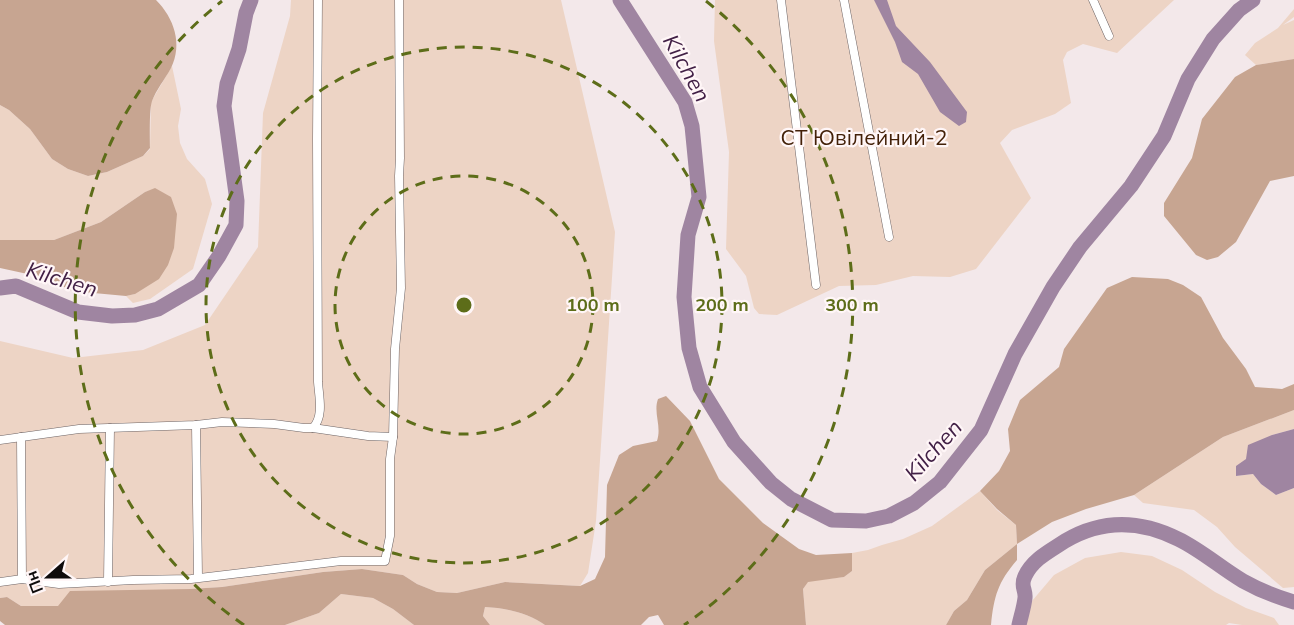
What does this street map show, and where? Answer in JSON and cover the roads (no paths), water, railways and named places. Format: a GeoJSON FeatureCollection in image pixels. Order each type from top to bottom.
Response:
{"type":"FeatureCollection","features":[{"type":"Feature","properties":{"kind":"street"},"geometry":{"type":"LineString","coordinates":[[313,428],[318,423],[320,413],[318,382],[318,0]]}},
{"type":"Feature","properties":{"kind":"street"},"geometry":{"type":"LineString","coordinates":[[0,582],[22,579],[59,584],[198,578],[341,561],[385,561],[390,536],[390,459],[400,288],[399,0]]}},
{"type":"Feature","properties":{"kind":"street"},"geometry":{"type":"LineString","coordinates":[[781,0],[816,285]]}},
{"type":"Feature","properties":{"kind":"street"},"geometry":{"type":"LineString","coordinates":[[844,0],[889,237]]}},
{"type":"Feature","properties":{"kind":"street"},"geometry":{"type":"LineString","coordinates":[[1093,0],[1109,36]]}},
{"type":"Feature","properties":{"kind":"street"},"geometry":{"type":"LineString","coordinates":[[0,440],[79,429],[222,422],[274,424],[368,436],[393,436]]}},
{"type":"Feature","properties":{"kind":"street"},"geometry":{"type":"LineString","coordinates":[[196,425],[198,578]]}},
{"type":"Feature","properties":{"kind":"street"},"geometry":{"type":"LineString","coordinates":[[108,582],[110,428]]}},
{"type":"Feature","properties":{"kind":"street"},"geometry":{"type":"LineString","coordinates":[[21,437],[22,579]]}},
{"type":"Feature","properties":{"kind":"waterway","name":"Kilchen"},"geometry":{"type":"LineString","coordinates":[[0,288],[16,286],[78,312],[112,316],[135,315],[158,309],[199,285],[219,256],[236,225],[237,201],[224,106],[227,84],[239,49],[251,0]]}},
{"type":"Feature","properties":{"kind":"waterway","name":"Kilchen"},"geometry":{"type":"LineString","coordinates":[[620,0],[685,102],[692,126],[699,197],[688,235],[684,297],[689,348],[700,387],[734,442],[771,483],[791,499],[832,520],[866,521],[889,516],[914,503],[940,482],[981,430],[1015,354],[1053,287],[1080,247],[1131,186],[1164,136],[1188,79],[1213,39],[1239,10],[1253,0]]}},
{"type":"Feature","properties":{"kind":"waterway","name":"Kilchen"},"geometry":{"type":"LineString","coordinates":[[1019,625],[1025,598],[1023,585],[1028,570],[1042,556],[1065,541],[1079,534],[1107,526],[1135,525],[1164,533],[1195,548],[1249,584],[1294,602]]}},
{"type":"Feature","properties":{"kind":"park label","name":"СT Ювілейний-2"},"geometry":{"type":"Point","coordinates":[864,137]}}]}
